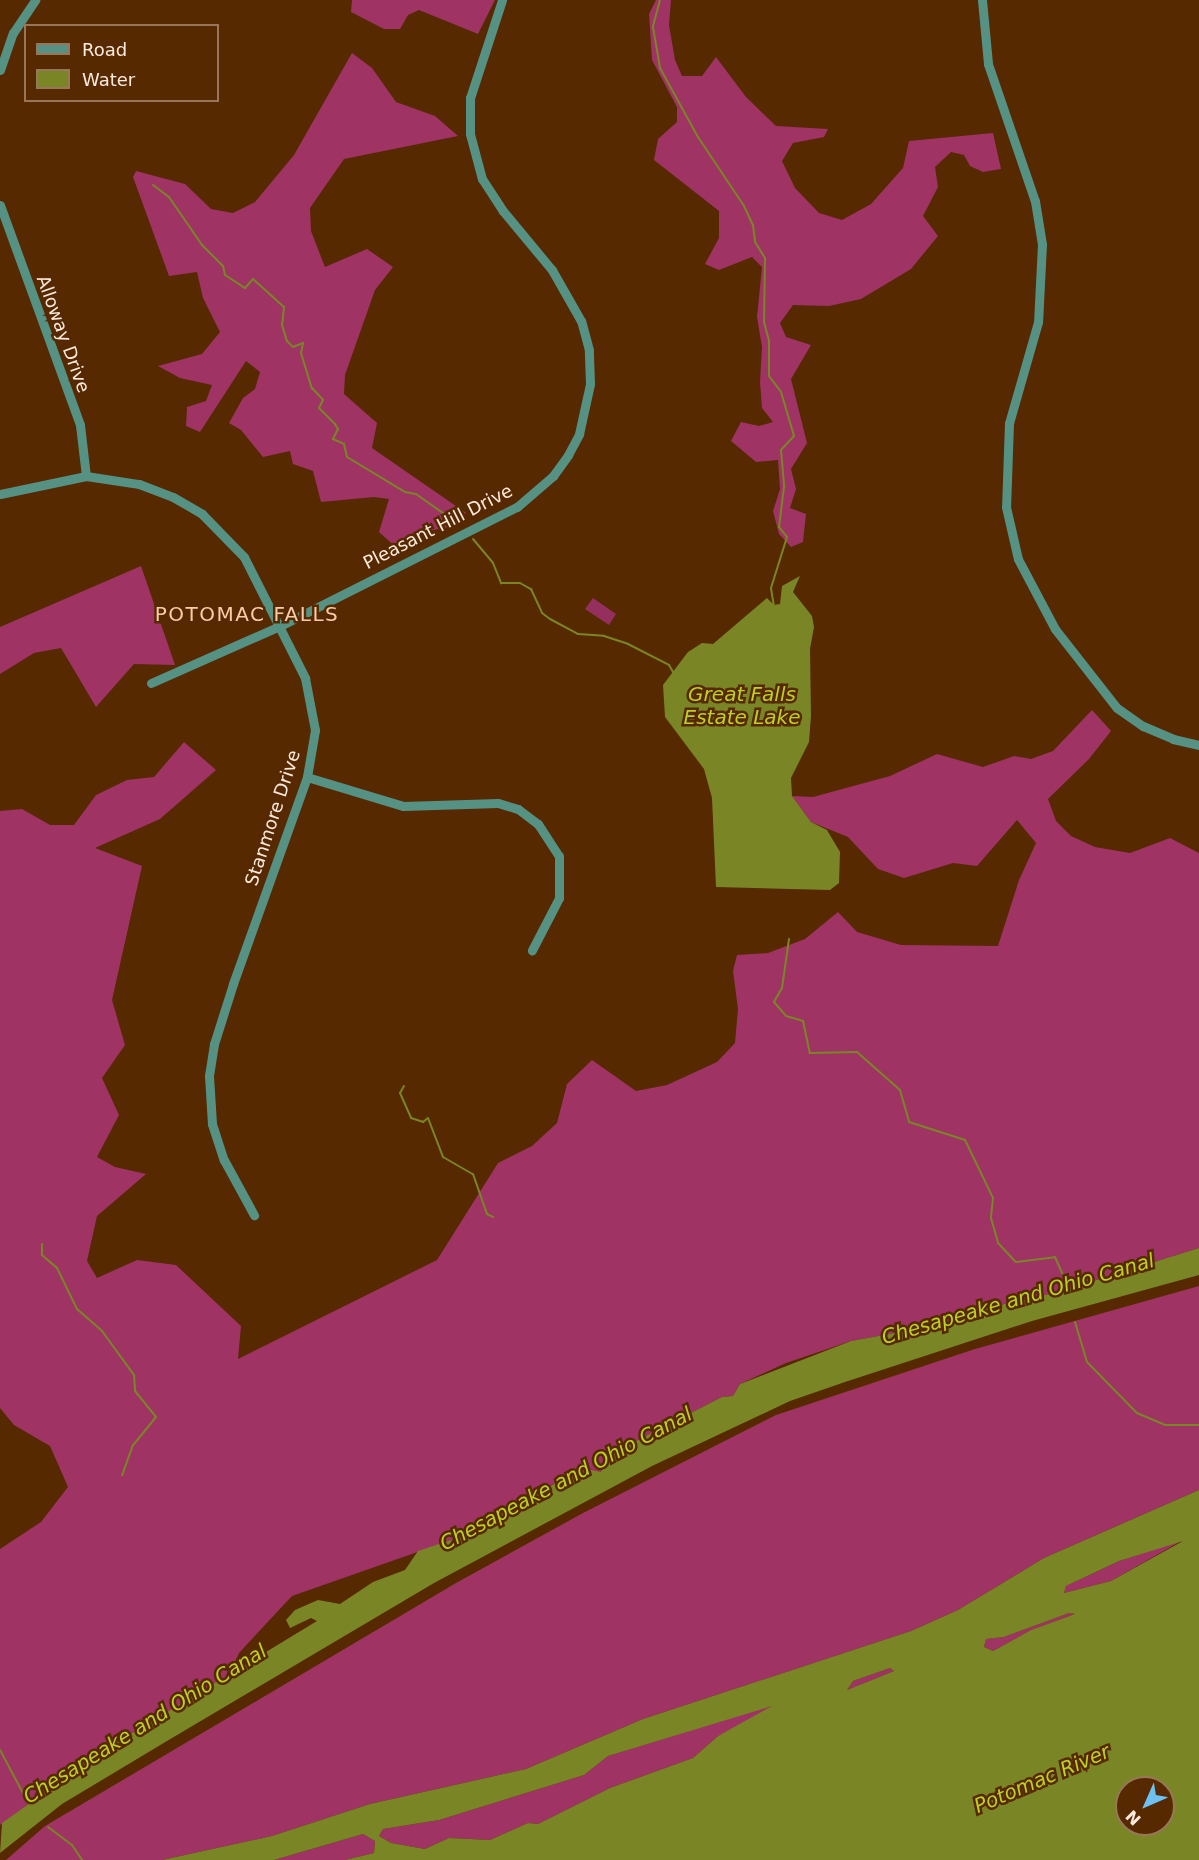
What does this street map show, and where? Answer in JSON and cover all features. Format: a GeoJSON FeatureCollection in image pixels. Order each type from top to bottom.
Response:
{"type":"FeatureCollection","features":[{"type":"Feature","properties":{"kind":"street"},"geometry":{"type":"LineString","coordinates":[[0,70],[13,33],[35,0]]}},
{"type":"Feature","properties":{"kind":"street","name":"Pleasant Hill Drive"},"geometry":{"type":"LineString","coordinates":[[151,683],[282,625],[517,507],[553,476],[579,434],[590,384],[589,350],[581,321],[552,270],[503,212],[482,180],[470,134],[470,98],[502,0]]}},
{"type":"Feature","properties":{"kind":"street"},"geometry":{"type":"LineString","coordinates":[[982,0],[988,64],[1035,201],[1042,244],[1038,322],[1009,423],[1006,507],[1018,559],[1055,629],[1117,708],[1143,726],[1173,740],[1199,745]]}},
{"type":"Feature","properties":{"kind":"street","name":"Alloway Drive"},"geometry":{"type":"LineString","coordinates":[[0,205],[80,425],[86,476]]}},
{"type":"Feature","properties":{"kind":"street","name":"Stanmore Drive"},"geometry":{"type":"LineString","coordinates":[[0,494],[86,476],[139,484],[173,497],[202,514],[244,557],[282,625],[305,678],[314,708],[314,746],[307,777],[233,984],[214,1044],[209,1076],[212,1124],[224,1160],[254,1215]]}},
{"type":"Feature","properties":{"kind":"street"},"geometry":{"type":"LineString","coordinates":[[307,777],[403,806],[498,803],[518,809],[538,824],[559,856],[559,898],[532,950]]}},
{"type":"Feature","properties":{"kind":"shaded area"},"geometry":{"type":"Polygon","coordinates":[[[352,0],[495,0],[478,34],[419,10],[408,15],[400,29],[384,29],[351,12],[352,0]]]}},
{"type":"Feature","properties":{"kind":"shaded area"},"geometry":{"type":"Polygon","coordinates":[[[656,0],[671,0],[669,25],[675,60],[682,76],[702,76],[716,57],[746,97],[776,126],[828,129],[824,137],[793,143],[782,161],[795,188],[819,213],[842,220],[871,204],[903,168],[909,141],[993,133],[1001,169],[983,172],[970,166],[964,155],[951,152],[935,167],[938,187],[923,216],[938,236],[911,269],[861,299],[829,306],[793,305],[780,323],[786,337],[811,345],[791,379],[807,443],[791,469],[796,489],[790,508],[806,514],[803,542],[791,547],[779,534],[773,511],[780,489],[778,460],[756,462],[731,441],[741,422],[759,426],[773,422],[762,408],[760,382],[762,347],[757,317],[762,267],[752,257],[719,270],[705,264],[719,238],[719,211],[654,160],[658,139],[677,122],[677,107],[652,60],[649,14],[656,0]]]}},
{"type":"Feature","properties":{"kind":"shaded area"},"geometry":{"type":"Polygon","coordinates":[[[352,53],[372,68],[396,102],[435,116],[458,136],[344,159],[310,208],[311,231],[325,267],[367,249],[393,267],[375,290],[345,375],[344,394],[377,423],[372,448],[466,513],[449,527],[418,533],[398,549],[379,532],[389,499],[374,497],[321,502],[313,471],[293,464],[290,451],[263,457],[241,430],[229,423],[243,398],[255,389],[260,372],[246,361],[200,432],[186,426],[187,407],[206,401],[212,385],[180,378],[158,366],[202,354],[220,332],[203,298],[197,272],[169,276],[133,177],[136,171],[185,184],[211,209],[233,213],[255,202],[294,155],[352,53]]]}},
{"type":"Feature","properties":{"kind":"shaded area"},"geometry":{"type":"Polygon","coordinates":[[[141,566],[175,665],[134,664],[96,707],[61,648],[34,653],[0,674],[0,627],[141,566]]]}},
{"type":"Feature","properties":{"kind":"shaded area"},"geometry":{"type":"Polygon","coordinates":[[[593,598],[616,614],[609,625],[585,609],[593,598]]]}},
{"type":"Feature","properties":{"kind":"shaded area"},"geometry":{"type":"Polygon","coordinates":[[[1092,710],[1111,731],[1089,759],[1048,799],[1056,821],[1071,836],[1095,847],[1130,853],[1170,838],[1199,853],[1199,1248],[1058,1292],[982,1309],[945,1324],[851,1341],[786,1363],[740,1384],[733,1396],[722,1397],[605,1457],[601,1472],[556,1483],[466,1535],[292,1596],[239,1653],[229,1677],[103,1751],[0,1825],[0,1549],[41,1522],[68,1487],[50,1446],[14,1425],[0,1408],[0,811],[22,809],[50,825],[74,825],[96,795],[127,780],[154,777],[184,742],[216,770],[160,819],[95,848],[142,866],[112,1000],[125,1045],[102,1078],[119,1115],[97,1157],[115,1167],[146,1174],[97,1216],[87,1261],[97,1278],[137,1260],[176,1265],[241,1326],[238,1359],[437,1260],[498,1163],[532,1146],[557,1123],[567,1084],[592,1060],[636,1091],[667,1085],[717,1062],[735,1043],[738,1009],[733,971],[737,955],[768,953],[805,939],[838,912],[857,932],[901,945],[998,946],[1019,880],[1036,843],[1017,820],[977,866],[953,863],[904,878],[878,869],[848,837],[811,822],[792,796],[813,797],[890,776],[937,754],[983,767],[1014,756],[1031,759],[1053,751],[1092,710]]]}},
{"type":"Feature","properties":{"kind":"shaded area"},"geometry":{"type":"Polygon","coordinates":[[[1199,1286],[1199,1490],[1044,1558],[958,1610],[911,1631],[643,1719],[526,1769],[370,1804],[272,1836],[162,1860],[6,1860],[45,1826],[456,1583],[583,1513],[776,1415],[975,1349],[1199,1286]]]}},
{"type":"Feature","properties":{"kind":"shaded area"},"geometry":{"type":"Polygon","coordinates":[[[1183,1540],[1111,1581],[1064,1593],[1066,1586],[1119,1561],[1183,1540]]]}},
{"type":"Feature","properties":{"kind":"shaded area"},"geometry":{"type":"Polygon","coordinates":[[[1069,1613],[1075,1614],[1031,1630],[993,1651],[984,1647],[986,1639],[1004,1637],[1069,1613]]]}},
{"type":"Feature","properties":{"kind":"shaded area"},"geometry":{"type":"Polygon","coordinates":[[[890,1668],[894,1671],[847,1690],[853,1681],[890,1668]]]}},
{"type":"Feature","properties":{"kind":"shaded area"},"geometry":{"type":"Polygon","coordinates":[[[772,1705],[764,1713],[718,1736],[693,1758],[610,1788],[538,1824],[528,1823],[490,1840],[449,1838],[425,1849],[391,1843],[379,1836],[383,1829],[439,1820],[584,1775],[608,1756],[772,1705]]]}},
{"type":"Feature","properties":{"kind":"shaded area"},"geometry":{"type":"Polygon","coordinates":[[[363,1834],[375,1841],[374,1853],[345,1860],[274,1860],[363,1834]]]}},
{"type":"Feature","properties":{"kind":"water","name":"Great Falls Estate Lake"},"geometry":{"type":"Polygon","coordinates":[[[800,576],[793,592],[812,616],[814,627],[810,649],[811,716],[809,742],[791,778],[792,796],[811,822],[827,830],[840,852],[839,883],[830,890],[716,887],[712,798],[704,769],[665,717],[663,685],[688,652],[702,643],[713,644],[767,598],[774,605],[780,604],[782,586],[800,576]]]}},
{"type":"Feature","properties":{"kind":"water","name":"Chesapeake and Ohio Canal"},"geometry":{"type":"Polygon","coordinates":[[[1199,1248],[1199,1275],[1032,1321],[790,1401],[652,1466],[434,1583],[172,1738],[62,1804],[0,1853],[2,1823],[103,1751],[317,1621],[311,1618],[290,1628],[286,1620],[295,1610],[318,1600],[340,1604],[373,1582],[405,1570],[418,1551],[466,1535],[556,1483],[590,1470],[601,1472],[605,1457],[722,1397],[733,1396],[740,1384],[851,1341],[945,1324],[982,1309],[1058,1292],[1199,1248]]]}},
{"type":"Feature","properties":{"kind":"water","name":"Potomac River"},"geometry":{"type":"Polygon","coordinates":[[[1199,1490],[1199,1860],[345,1860],[374,1853],[375,1841],[363,1834],[274,1860],[162,1860],[272,1836],[370,1804],[526,1769],[643,1719],[911,1631],[958,1610],[1044,1558],[1199,1490]],[[1183,1541],[1119,1561],[1066,1586],[1064,1593],[1111,1581],[1183,1541]],[[1069,1613],[1004,1637],[986,1639],[984,1647],[993,1651],[1031,1630],[1075,1614],[1069,1613]],[[890,1668],[853,1681],[847,1690],[894,1671],[890,1668]],[[772,1706],[608,1756],[584,1775],[439,1820],[383,1829],[379,1836],[391,1843],[425,1849],[449,1838],[490,1840],[528,1823],[538,1824],[610,1788],[693,1758],[718,1736],[772,1706]]]}},
{"type":"Feature","properties":{"kind":"waterway"},"geometry":{"type":"LineString","coordinates":[[660,0],[653,27],[660,68],[698,137],[744,206],[753,225],[755,242],[765,258],[764,322],[769,341],[769,376],[781,392],[794,436],[781,450],[784,487],[779,527],[787,537],[771,588],[774,606]]}},
{"type":"Feature","properties":{"kind":"waterway"},"geometry":{"type":"LineString","coordinates":[[153,185],[169,197],[202,245],[223,266],[225,275],[245,288],[253,279],[284,307],[282,325],[287,341],[293,347],[303,343],[301,353],[312,388],[323,400],[319,408],[338,429],[333,439],[344,444],[347,457],[405,492],[416,494],[457,523]]}},
{"type":"Feature","properties":{"kind":"waterway"},"geometry":{"type":"LineString","coordinates":[[473,539],[493,563],[501,583],[520,583],[531,589],[542,613],[550,619],[578,634],[604,636],[628,644],[669,665],[676,677]]}},
{"type":"Feature","properties":{"kind":"waterway"},"geometry":{"type":"LineString","coordinates":[[789,939],[782,988],[774,1002],[786,1016],[803,1021],[810,1053],[857,1052],[900,1090],[909,1122],[965,1140],[993,1198],[991,1218],[998,1243],[1016,1262],[1055,1257],[1066,1282]]}},
{"type":"Feature","properties":{"kind":"waterway"},"geometry":{"type":"LineString","coordinates":[[404,1086],[400,1093],[411,1118],[423,1122],[428,1118],[443,1157],[473,1174],[487,1214],[493,1217]]}},
{"type":"Feature","properties":{"kind":"waterway"},"geometry":{"type":"LineString","coordinates":[[42,1244],[42,1255],[57,1268],[77,1309],[102,1331],[134,1375],[135,1391],[156,1417],[133,1445],[122,1475]]}},
{"type":"Feature","properties":{"kind":"waterway"},"geometry":{"type":"LineString","coordinates":[[1075,1322],[1087,1362],[1137,1413],[1165,1425],[1199,1425]]}},
{"type":"Feature","properties":{"kind":"waterway"},"geometry":{"type":"LineString","coordinates":[[0,1750],[24,1795]]}},
{"type":"Feature","properties":{"kind":"waterway"},"geometry":{"type":"LineString","coordinates":[[48,1827],[72,1845],[82,1860]]}},
{"type":"Feature","properties":{"kind":"district","name":"POTOMAC FALLS"},"geometry":{"type":"Point","coordinates":[247,614]}}]}
